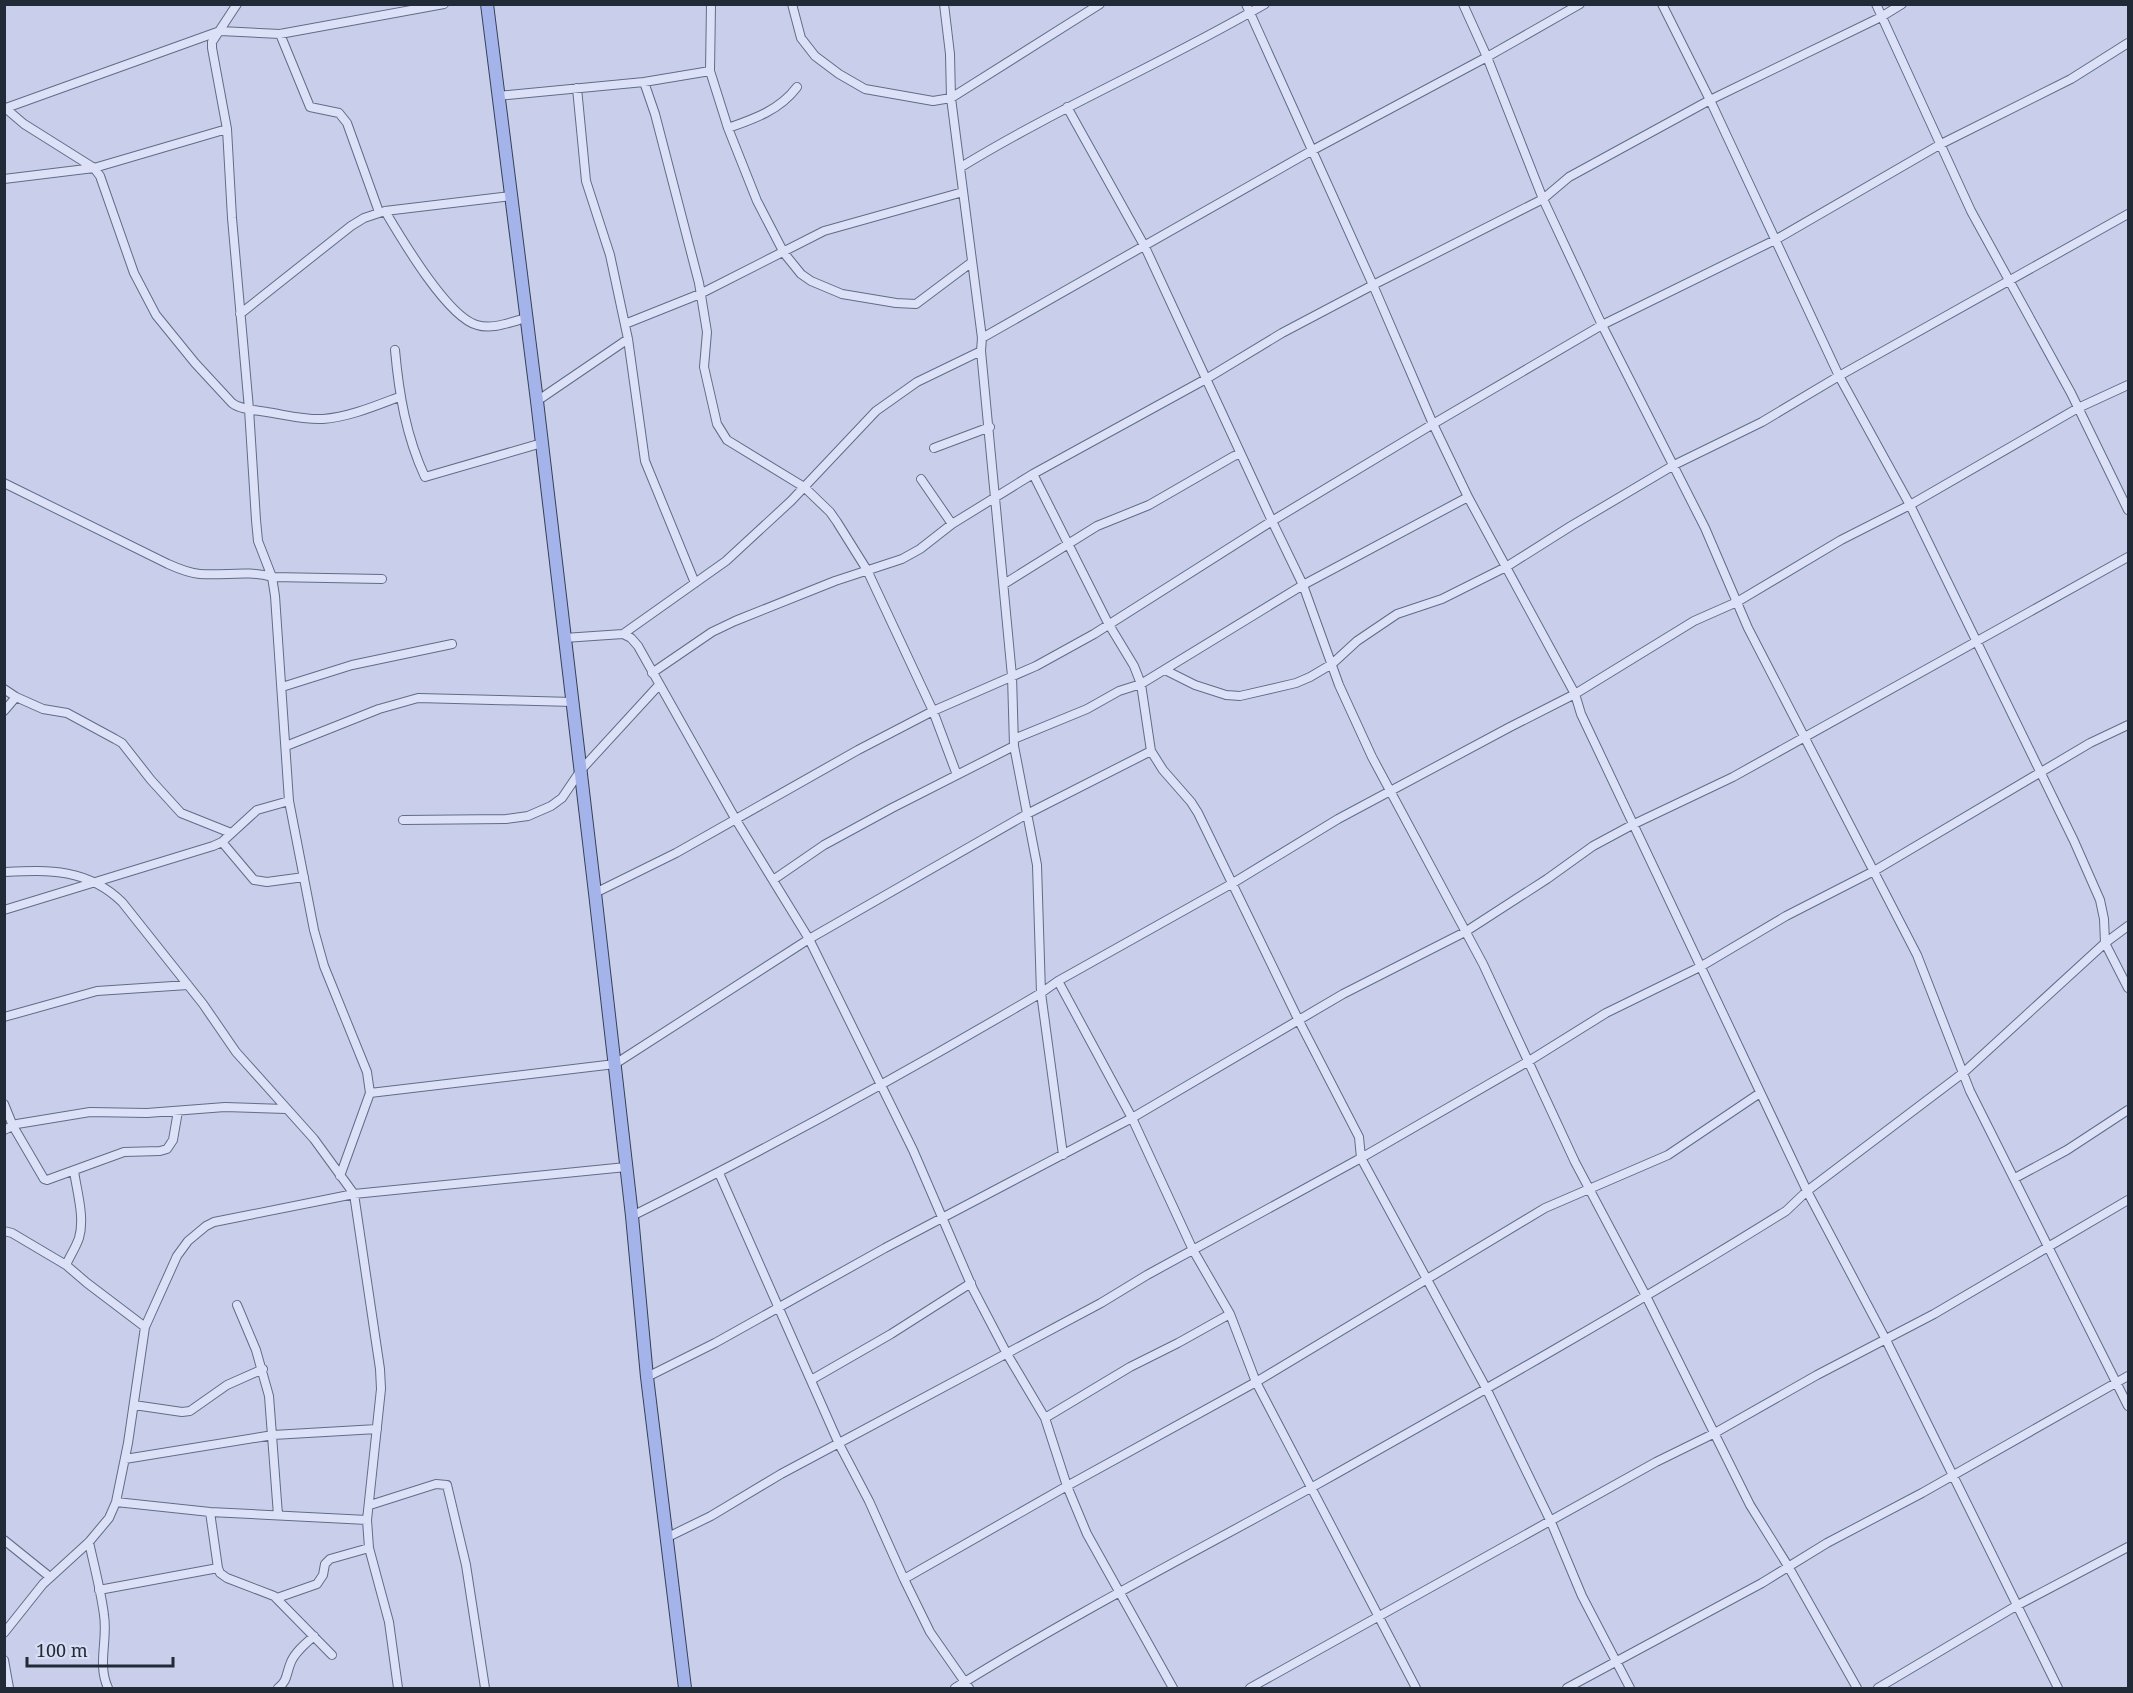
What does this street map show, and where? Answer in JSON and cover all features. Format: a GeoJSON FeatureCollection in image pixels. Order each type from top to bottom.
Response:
{"type":"FeatureCollection","features":[{"type":"Feature","properties":{"kind":"main road"},"geometry":{"type":"LineString","coordinates":[[487,4],[581,770],[632,1216],[647,1377],[685,1689]]}},
{"type":"Feature","properties":{"kind":"street"},"geometry":{"type":"LineString","coordinates":[[237,4],[212,42],[212,48],[227,129],[258,541],[272,577],[275,596],[289,801],[314,930],[324,966],[368,1072],[370,1093],[340,1176]]}},
{"type":"Feature","properties":{"kind":"street"},"geometry":{"type":"LineString","coordinates":[[5,107],[220,31],[280,34],[444,4]]}},
{"type":"Feature","properties":{"kind":"street"},"geometry":{"type":"LineString","coordinates":[[711,4],[710,71],[728,128],[757,201],[784,254],[801,274],[842,294],[913,304],[920,302],[972,262]]}},
{"type":"Feature","properties":{"kind":"street"},"geometry":{"type":"LineString","coordinates":[[792,4],[801,38],[815,57],[839,74],[865,89],[933,102],[951,98],[1100,4]]}},
{"type":"Feature","properties":{"kind":"street"},"geometry":{"type":"LineString","coordinates":[[944,4],[950,54],[951,98],[982,338],[981,351],[1012,676],[1014,742],[1037,865],[1041,993],[1063,1155]]}},
{"type":"Feature","properties":{"kind":"street"},"geometry":{"type":"LineString","coordinates":[[1245,4],[1373,285],[1432,424],[1468,497],[1575,694],[1581,714],[1632,825],[1807,1191],[1886,1340],[2058,1689]]}},
{"type":"Feature","properties":{"kind":"street"},"geometry":{"type":"LineString","coordinates":[[961,167],[1005,140],[1265,4]]}},
{"type":"Feature","properties":{"kind":"street"},"geometry":{"type":"LineString","coordinates":[[1463,4],[1487,57],[1543,200],[1602,326],[1674,465],[1705,528],[1737,602],[1805,738],[1917,955],[1970,1091],[2128,1406]]}},
{"type":"Feature","properties":{"kind":"street"},"geometry":{"type":"LineString","coordinates":[[982,338],[1311,151],[1487,57],[1580,4]]}},
{"type":"Feature","properties":{"kind":"street"},"geometry":{"type":"LineString","coordinates":[[1662,4],[1710,100],[1839,376],[1910,505],[2074,841],[2100,900],[2105,943],[2128,988]]}},
{"type":"Feature","properties":{"kind":"street"},"geometry":{"type":"LineString","coordinates":[[1876,4],[1971,211],[2078,408],[2128,510]]}},
{"type":"Feature","properties":{"kind":"street"},"geometry":{"type":"LineString","coordinates":[[652,673],[712,632],[835,581],[902,559],[920,549],[952,524],[1033,474],[1206,379],[1282,333],[1543,200],[1569,177],[1710,100],[1881,17],[1902,4]]}},
{"type":"Feature","properties":{"kind":"street"},"geometry":{"type":"LineString","coordinates":[[280,34],[310,107],[339,113],[347,123],[382,211],[440,295],[477,326],[494,326],[526,318]]}},
{"type":"Feature","properties":{"kind":"street"},"geometry":{"type":"LineString","coordinates":[[595,893],[676,854],[858,750],[933,711],[1036,666],[1094,634],[1272,521],[1432,424],[1602,326],[1775,240],[1941,144],[2072,79],[2128,43]]}},
{"type":"Feature","properties":{"kind":"street"},"geometry":{"type":"LineString","coordinates":[[498,96],[644,82],[710,71]]}},
{"type":"Feature","properties":{"kind":"street"},"geometry":{"type":"LineString","coordinates":[[644,82],[656,114],[699,283],[707,332],[704,368],[717,424],[727,440],[804,487],[830,512],[867,570],[933,711],[957,775]]}},
{"type":"Feature","properties":{"kind":"street"},"geometry":{"type":"LineString","coordinates":[[728,128],[761,116],[790,96],[797,87]]}},
{"type":"Feature","properties":{"kind":"street"},"geometry":{"type":"LineString","coordinates":[[577,88],[586,181],[610,255],[625,324],[645,461],[695,583]]}},
{"type":"Feature","properties":{"kind":"street"},"geometry":{"type":"LineString","coordinates":[[5,107],[40,135],[94,168],[100,176],[134,273],[156,315],[195,363],[232,403],[249,409],[310,419],[324,419],[356,412],[399,397]]}},
{"type":"Feature","properties":{"kind":"street"},"geometry":{"type":"LineString","coordinates":[[1067,107],[1145,247],[1285,545],[1303,585],[1339,685],[1372,757],[1465,932],[1529,1061],[1588,1189],[1692,1386],[1713,1434],[1750,1505],[1788,1566],[1857,1689]]}},
{"type":"Feature","properties":{"kind":"street"},"geometry":{"type":"LineString","coordinates":[[4,179],[94,168],[227,129]]}},
{"type":"Feature","properties":{"kind":"street"},"geometry":{"type":"LineString","coordinates":[[625,324],[700,294],[784,254],[824,231],[963,192]]}},
{"type":"Feature","properties":{"kind":"street"},"geometry":{"type":"LineString","coordinates":[[240,314],[364,218],[382,211],[511,196]]}},
{"type":"Feature","properties":{"kind":"street"},"geometry":{"type":"LineString","coordinates":[[1166,670],[1195,685],[1226,695],[1240,696],[1296,683],[1332,664],[1357,641],[1397,614],[1442,599],[1506,567],[1674,465],[1762,422],[1839,376],[2128,214]]}},
{"type":"Feature","properties":{"kind":"street"},"geometry":{"type":"LineString","coordinates":[[537,401],[628,339]]}},
{"type":"Feature","properties":{"kind":"street"},"geometry":{"type":"LineString","coordinates":[[395,350],[399,397],[407,429],[425,477],[542,443]]}},
{"type":"Feature","properties":{"kind":"street"},"geometry":{"type":"LineString","coordinates":[[564,638],[623,634],[726,561],[804,487],[876,411],[917,382],[981,351]]}},
{"type":"Feature","properties":{"kind":"street"},"geometry":{"type":"LineString","coordinates":[[632,1216],[719,1173],[881,1086],[1058,981],[1233,883],[1289,848],[1390,791],[1575,694],[1694,621],[1737,602],[1841,540],[1910,505],[2078,408],[2128,385]]}},
{"type":"Feature","properties":{"kind":"street"},"geometry":{"type":"LineString","coordinates":[[934,448],[990,428]]}},
{"type":"Feature","properties":{"kind":"street"},"geometry":{"type":"LineString","coordinates":[[1004,584],[1097,526],[1149,505],[1233,456],[1242,454]]}},
{"type":"Feature","properties":{"kind":"street"},"geometry":{"type":"LineString","coordinates":[[1033,474],[1108,624],[1134,666],[1141,684],[1151,751],[1163,770],[1191,802],[1233,883],[1299,1021],[1359,1137],[1361,1158],[1425,1280],[1457,1332],[1486,1388],[1551,1522],[1582,1596],[1629,1689]]}},
{"type":"Feature","properties":{"kind":"street"},"geometry":{"type":"LineString","coordinates":[[921,478],[952,524]]}},
{"type":"Feature","properties":{"kind":"street"},"geometry":{"type":"LineString","coordinates":[[4,483],[188,572],[203,574],[256,572],[272,577],[382,579]]}},
{"type":"Feature","properties":{"kind":"street"},"geometry":{"type":"LineString","coordinates":[[773,880],[824,845],[957,775],[1014,742],[1087,709],[1119,691],[1141,684],[1303,585],[1468,497]]}},
{"type":"Feature","properties":{"kind":"street"},"geometry":{"type":"LineString","coordinates":[[647,1377],[1132,1118],[1343,994],[1465,932],[1593,846],[1733,777],[2128,557]]}},
{"type":"Feature","properties":{"kind":"street"},"geometry":{"type":"LineString","coordinates":[[623,634],[638,646],[736,819],[809,939],[913,1150],[970,1283],[1007,1354],[1045,1418],[1067,1486],[1088,1534],[1173,1689]]}},
{"type":"Feature","properties":{"kind":"street"},"geometry":{"type":"LineString","coordinates":[[282,687],[352,665],[452,644]]}},
{"type":"Feature","properties":{"kind":"street"},"geometry":{"type":"LineString","coordinates":[[403,820],[506,819],[528,816],[551,806],[562,798],[581,770],[659,685]]}},
{"type":"Feature","properties":{"kind":"street"},"geometry":{"type":"LineString","coordinates":[[4,689],[43,709],[67,712],[122,743],[181,813],[231,833]]}},
{"type":"Feature","properties":{"kind":"street"},"geometry":{"type":"LineString","coordinates":[[4,711],[16,697]]}},
{"type":"Feature","properties":{"kind":"street"},"geometry":{"type":"LineString","coordinates":[[286,746],[379,709],[418,698],[573,702]]}},
{"type":"Feature","properties":{"kind":"street"},"geometry":{"type":"LineString","coordinates":[[668,1537],[711,1516],[782,1474],[1007,1354],[1361,1158],[1529,1061],[1606,1013],[1700,966],[1786,916],[1874,871],[2090,743],[2128,725]]}},
{"type":"Feature","properties":{"kind":"street"},"geometry":{"type":"LineString","coordinates":[[370,1093],[615,1064],[809,939],[1027,814],[1151,751]]}},
{"type":"Feature","properties":{"kind":"street"},"geometry":{"type":"LineString","coordinates":[[4,910],[222,842],[257,810],[289,801]]}},
{"type":"Feature","properties":{"kind":"street"},"geometry":{"type":"LineString","coordinates":[[222,842],[254,880],[267,882],[304,877]]}},
{"type":"Feature","properties":{"kind":"street"},"geometry":{"type":"LineString","coordinates":[[4,872],[48,870],[64,872],[95,883],[113,893],[188,985],[236,1052],[314,1139],[354,1194],[381,1389],[368,1520],[369,1548],[389,1622],[398,1689]]}},
{"type":"Feature","properties":{"kind":"street"},"geometry":{"type":"LineString","coordinates":[[955,1689],[967,1685],[1119,1592],[1310,1488],[1625,1309],[1786,1211],[1807,1191],[1963,1073],[2105,943],[2128,926]]}},
{"type":"Feature","properties":{"kind":"street"},"geometry":{"type":"LineString","coordinates":[[1058,981],[1132,1118],[1193,1250],[1230,1314],[1256,1382],[1416,1689]]}},
{"type":"Feature","properties":{"kind":"street"},"geometry":{"type":"LineString","coordinates":[[4,1017],[96,991],[188,985]]}},
{"type":"Feature","properties":{"kind":"street"},"geometry":{"type":"LineString","coordinates":[[904,1579],[1256,1382],[1545,1208],[1668,1155],[1760,1093]]}},
{"type":"Feature","properties":{"kind":"street"},"geometry":{"type":"LineString","coordinates":[[4,1104],[9,1128],[44,1179],[74,1171],[124,1152],[166,1149],[173,1140],[178,1111]]}},
{"type":"Feature","properties":{"kind":"street"},"geometry":{"type":"LineString","coordinates":[[9,1128],[90,1112],[147,1113],[225,1107],[286,1109]]}},
{"type":"Feature","properties":{"kind":"street"},"geometry":{"type":"LineString","coordinates":[[2015,1178],[2067,1150],[2128,1110]]}},
{"type":"Feature","properties":{"kind":"street"},"geometry":{"type":"LineString","coordinates":[[4,1633],[50,1577],[89,1542],[109,1518],[116,1502],[125,1459],[145,1327],[177,1256],[188,1241],[206,1226],[214,1222],[354,1194],[626,1167]]}},
{"type":"Feature","properties":{"kind":"street"},"geometry":{"type":"LineString","coordinates":[[66,1265],[78,1240],[80,1230],[74,1171]]}},
{"type":"Feature","properties":{"kind":"street"},"geometry":{"type":"LineString","coordinates":[[719,1173],[778,1308],[904,1579],[930,1632],[967,1685]]}},
{"type":"Feature","properties":{"kind":"street"},"geometry":{"type":"LineString","coordinates":[[1250,1689],[1656,1462],[1713,1434],[1817,1375],[1886,1340],[2009,1271],[2128,1200]]}},
{"type":"Feature","properties":{"kind":"street"},"geometry":{"type":"LineString","coordinates":[[4,1231],[12,1233],[66,1265],[145,1327]]}},
{"type":"Feature","properties":{"kind":"street"},"geometry":{"type":"LineString","coordinates":[[811,1380],[891,1334],[970,1283]]}},
{"type":"Feature","properties":{"kind":"street"},"geometry":{"type":"LineString","coordinates":[[237,1305],[263,1369],[269,1396],[278,1515]]}},
{"type":"Feature","properties":{"kind":"street"},"geometry":{"type":"LineString","coordinates":[[1045,1418],[1130,1367],[1230,1314]]}},
{"type":"Feature","properties":{"kind":"street"},"geometry":{"type":"LineString","coordinates":[[134,1405],[182,1412],[190,1411],[227,1385],[263,1369]]}},
{"type":"Feature","properties":{"kind":"street"},"geometry":{"type":"LineString","coordinates":[[1567,1689],[1762,1583],[1788,1566],[2128,1376]]}},
{"type":"Feature","properties":{"kind":"street"},"geometry":{"type":"LineString","coordinates":[[125,1459],[273,1435],[377,1429]]}},
{"type":"Feature","properties":{"kind":"street"},"geometry":{"type":"LineString","coordinates":[[370,1505],[436,1484],[447,1485],[466,1565],[485,1689]]}},
{"type":"Feature","properties":{"kind":"street"},"geometry":{"type":"LineString","coordinates":[[116,1502],[210,1512],[368,1520]]}},
{"type":"Feature","properties":{"kind":"street"},"geometry":{"type":"LineString","coordinates":[[210,1512],[218,1568],[227,1578],[278,1598],[332,1655]]}},
{"type":"Feature","properties":{"kind":"street"},"geometry":{"type":"LineString","coordinates":[[4,1540],[50,1577]]}},
{"type":"Feature","properties":{"kind":"street"},"geometry":{"type":"LineString","coordinates":[[89,1542],[105,1627],[102,1663],[108,1689]]}},
{"type":"Feature","properties":{"kind":"street"},"geometry":{"type":"LineString","coordinates":[[1878,1689],[2016,1606],[2128,1547]]}},
{"type":"Feature","properties":{"kind":"street"},"geometry":{"type":"LineString","coordinates":[[278,1598],[316,1584],[323,1575],[325,1564],[330,1559],[369,1548]]}},
{"type":"Feature","properties":{"kind":"street"},"geometry":{"type":"LineString","coordinates":[[99,1590],[218,1568]]}},
{"type":"Feature","properties":{"kind":"street"},"geometry":{"type":"LineString","coordinates":[[278,1689],[287,1679],[290,1663],[294,1657],[314,1636]]}},
{"type":"Feature","properties":{"kind":"street"},"geometry":{"type":"LineString","coordinates":[[4,1660],[9,1689]]}}]}
